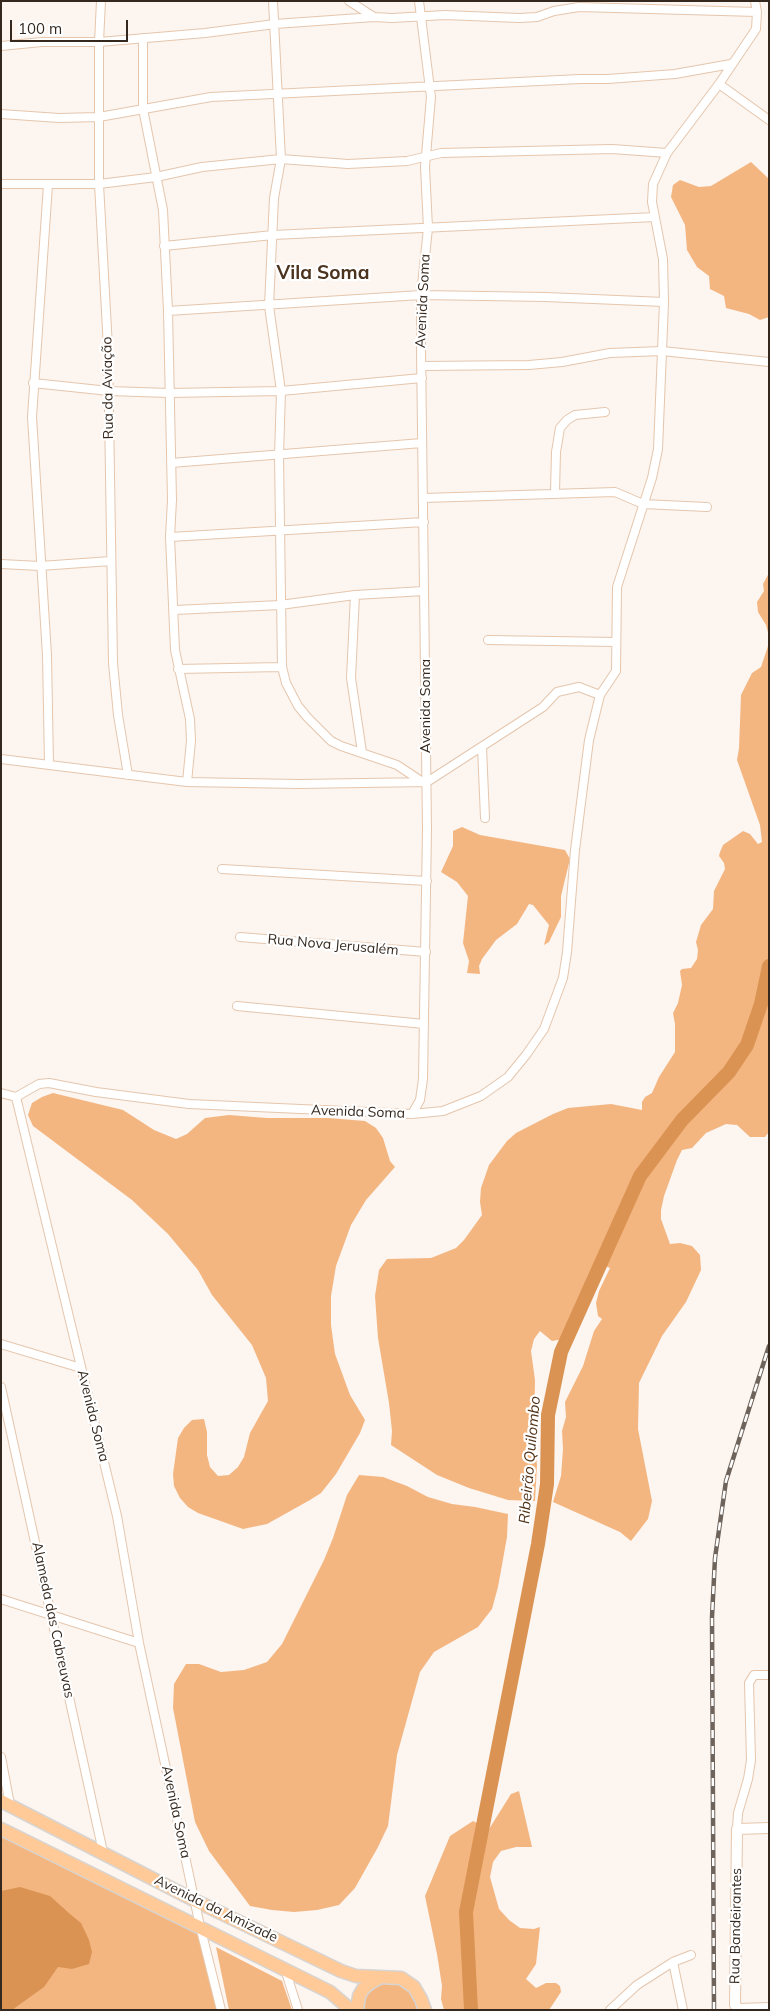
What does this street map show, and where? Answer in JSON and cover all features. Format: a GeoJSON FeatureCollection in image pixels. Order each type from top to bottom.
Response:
{"type":"FeatureCollection","features":[{"type":"Feature","properties":{"kind":"main road","name":"Avenida da Amizade"},"geometry":{"type":"LineString","coordinates":[[6,1803],[196,1901],[341,1971],[356,1976],[401,1978],[414,1986],[422,1999],[425,2010]]}},
{"type":"Feature","properties":{"kind":"main road","name":"Avenida da Amizade"},"geometry":{"type":"LineString","coordinates":[[1,1829],[286,1969],[330,1992],[351,2010]]}},
{"type":"Feature","properties":{"kind":"main road"},"geometry":{"type":"LineString","coordinates":[[357,2010],[359,1996],[363,1989],[379,1978]]}},
{"type":"Feature","properties":{"kind":"street","name":"Rua da Aviação"},"geometry":{"type":"LineString","coordinates":[[101,1],[99,42],[99,184],[109,391],[113,663],[118,715],[128,775]]}},
{"type":"Feature","properties":{"kind":"street"},"geometry":{"type":"LineString","coordinates":[[273,1],[281,158],[274,198],[269,306],[281,391],[279,456],[282,667],[291,693],[307,717],[331,741],[397,765],[424,782]]}},
{"type":"Feature","properties":{"kind":"street"},"geometry":{"type":"LineString","coordinates":[[349,1],[374,17]]}},
{"type":"Feature","properties":{"kind":"street","name":"Avenida Soma"},"geometry":{"type":"LineString","coordinates":[[221,2010],[200,1926],[139,1643],[117,1516],[16,1097],[39,1084],[49,1082],[96,1092],[189,1104],[412,1114],[420,1100],[424,1079],[427,880],[424,782],[426,770],[421,295],[428,228],[425,178],[431,87],[419,1]]}},
{"type":"Feature","properties":{"kind":"street"},"geometry":{"type":"LineString","coordinates":[[412,1114],[443,1111],[481,1096],[508,1077],[544,1029],[563,978],[567,952],[575,850],[589,740],[600,695],[616,672],[617,587],[652,478],[658,449],[664,302],[663,259],[652,202],[653,184],[667,153],[719,84],[756,29],[756,1]]}},
{"type":"Feature","properties":{"kind":"street"},"geometry":{"type":"LineString","coordinates":[[1,46],[42,42],[99,42],[205,33],[275,24],[374,17],[445,15],[537,17],[554,11],[579,7],[757,12]]}},
{"type":"Feature","properties":{"kind":"street"},"geometry":{"type":"LineString","coordinates":[[143,38],[143,109],[163,210],[168,311],[172,500],[170,537],[175,610],[175,650],[190,719],[191,741],[187,782]]}},
{"type":"Feature","properties":{"kind":"street"},"geometry":{"type":"LineString","coordinates":[[1,114],[59,118],[99,117],[211,97],[580,79],[608,80],[675,74],[731,64]]}},
{"type":"Feature","properties":{"kind":"street"},"geometry":{"type":"LineString","coordinates":[[719,84],[769,120]]}},
{"type":"Feature","properties":{"kind":"street"},"geometry":{"type":"LineString","coordinates":[[1,184],[99,184],[156,177],[202,167],[281,158],[348,164],[406,161],[441,153],[639,150],[667,153]]}},
{"type":"Feature","properties":{"kind":"street"},"geometry":{"type":"LineString","coordinates":[[48,185],[32,417],[47,655],[49,764]]}},
{"type":"Feature","properties":{"kind":"street"},"geometry":{"type":"LineString","coordinates":[[164,246],[273,235],[655,217]]}},
{"type":"Feature","properties":{"kind":"street"},"geometry":{"type":"LineString","coordinates":[[168,311],[421,295],[664,302]]}},
{"type":"Feature","properties":{"kind":"street"},"geometry":{"type":"LineString","coordinates":[[421,366],[529,365],[562,362],[610,353],[662,351],[769,362]]}},
{"type":"Feature","properties":{"kind":"street"},"geometry":{"type":"LineString","coordinates":[[34,383],[109,391],[281,391],[422,378]]}},
{"type":"Feature","properties":{"kind":"street"},"geometry":{"type":"LineString","coordinates":[[555,492],[556,452],[560,428],[574,415],[605,412]]}},
{"type":"Feature","properties":{"kind":"street"},"geometry":{"type":"LineString","coordinates":[[171,463],[279,456],[422,443]]}},
{"type":"Feature","properties":{"kind":"street"},"geometry":{"type":"LineString","coordinates":[[424,498],[555,492],[615,492],[643,504],[707,507]]}},
{"type":"Feature","properties":{"kind":"street"},"geometry":{"type":"LineString","coordinates":[[170,537],[424,522]]}},
{"type":"Feature","properties":{"kind":"street"},"geometry":{"type":"LineString","coordinates":[[1,564],[40,566],[111,561]]}},
{"type":"Feature","properties":{"kind":"street"},"geometry":{"type":"LineString","coordinates":[[175,610],[280,605],[355,595],[424,591]]}},
{"type":"Feature","properties":{"kind":"street"},"geometry":{"type":"LineString","coordinates":[[355,595],[351,678],[362,752]]}},
{"type":"Feature","properties":{"kind":"street"},"geometry":{"type":"LineString","coordinates":[[488,640],[616,642]]}},
{"type":"Feature","properties":{"kind":"street"},"geometry":{"type":"LineString","coordinates":[[178,669],[282,667]]}},
{"type":"Feature","properties":{"kind":"street"},"geometry":{"type":"LineString","coordinates":[[1,759],[187,782],[299,784],[424,782],[543,707],[557,692],[579,688],[600,695]]}},
{"type":"Feature","properties":{"kind":"street"},"geometry":{"type":"LineString","coordinates":[[482,747],[485,818]]}},
{"type":"Feature","properties":{"kind":"street"},"geometry":{"type":"LineString","coordinates":[[222,869],[427,880]]}},
{"type":"Feature","properties":{"kind":"street","name":"Rua Nova Jerusalém"},"geometry":{"type":"LineString","coordinates":[[240,937],[426,952]]}},
{"type":"Feature","properties":{"kind":"street"},"geometry":{"type":"LineString","coordinates":[[237,1006],[424,1024]]}},
{"type":"Feature","properties":{"kind":"street"},"geometry":{"type":"LineString","coordinates":[[1,1093],[16,1097]]}},
{"type":"Feature","properties":{"kind":"street"},"geometry":{"type":"LineString","coordinates":[[1,1344],[81,1368]]}},
{"type":"Feature","properties":{"kind":"street","name":"Alameda das Cabreuvas"},"geometry":{"type":"LineString","coordinates":[[1,1387],[103,1852]]}},
{"type":"Feature","properties":{"kind":"street"},"geometry":{"type":"LineString","coordinates":[[1,1599],[139,1643]]}},
{"type":"Feature","properties":{"kind":"street"},"geometry":{"type":"LineString","coordinates":[[769,1675],[754,1675],[749,1683],[751,1760],[748,1780],[738,1813],[737,1829],[769,1828]]}},
{"type":"Feature","properties":{"kind":"street"},"geometry":{"type":"LineString","coordinates":[[1,1757],[6,1803]]}},
{"type":"Feature","properties":{"kind":"street","name":"Rua Bandeirantes"},"geometry":{"type":"LineString","coordinates":[[737,1829],[734,2005],[739,2009],[758,2009]]}},
{"type":"Feature","properties":{"kind":"street"},"geometry":{"type":"LineString","coordinates":[[610,2010],[637,1985],[673,1962],[691,1955]]}},
{"type":"Feature","properties":{"kind":"street"},"geometry":{"type":"LineString","coordinates":[[673,1962],[683,2010]]}},
{"type":"Feature","properties":{"kind":"street"},"geometry":{"type":"LineString","coordinates":[[286,1969],[298,2010]]}},
{"type":"Feature","properties":{"kind":"shaded area"},"geometry":{"type":"Polygon","coordinates":[[[751,162],[769,179],[769,317],[760,320],[749,314],[726,308],[724,296],[710,289],[709,276],[697,267],[687,250],[685,225],[671,197],[673,185],[680,180],[699,187],[711,186],[751,162]]]}},
{"type":"Feature","properties":{"kind":"shaded area"},"geometry":{"type":"Polygon","coordinates":[[[769,573],[769,636],[766,625],[758,612],[757,602],[764,591],[763,584],[769,573]]]}},
{"type":"Feature","properties":{"kind":"shaded area"},"geometry":{"type":"Polygon","coordinates":[[[769,643],[769,1132],[765,1137],[750,1137],[737,1125],[726,1124],[706,1133],[692,1148],[682,1150],[664,1196],[661,1219],[670,1244],[680,1243],[692,1246],[700,1255],[701,1270],[686,1302],[662,1336],[639,1383],[638,1429],[652,1501],[648,1519],[631,1541],[620,1532],[553,1502],[561,1476],[562,1431],[566,1417],[565,1402],[583,1366],[594,1331],[602,1319],[598,1316],[596,1303],[599,1291],[610,1268],[597,1263],[588,1275],[569,1338],[552,1341],[540,1331],[534,1339],[531,1351],[535,1380],[534,1437],[537,1465],[535,1501],[508,1500],[469,1488],[437,1475],[391,1445],[392,1431],[389,1403],[378,1338],[375,1296],[379,1270],[387,1259],[431,1258],[456,1248],[464,1240],[482,1215],[480,1202],[481,1188],[489,1165],[507,1141],[516,1133],[568,1108],[611,1104],[642,1110],[642,1102],[645,1097],[652,1093],[659,1077],[675,1052],[673,1013],[678,1003],[682,985],[680,971],[691,968],[697,959],[698,950],[696,942],[701,925],[713,909],[714,891],[725,869],[724,863],[719,856],[723,845],[743,831],[750,834],[758,844],[762,842],[760,825],[737,760],[741,695],[752,673],[761,667],[769,643]]]}},
{"type":"Feature","properties":{"kind":"shaded area"},"geometry":{"type":"Polygon","coordinates":[[[462,827],[480,835],[565,850],[570,859],[561,896],[561,917],[549,942],[544,945],[549,925],[533,905],[529,904],[517,924],[496,940],[482,959],[479,966],[480,974],[467,973],[469,961],[463,943],[468,896],[457,882],[441,872],[453,846],[453,831],[462,827]]]}},
{"type":"Feature","properties":{"kind":"shaded area"},"geometry":{"type":"Polygon","coordinates":[[[53,1093],[123,1110],[154,1130],[176,1139],[187,1134],[205,1118],[229,1115],[365,1121],[376,1128],[383,1138],[390,1161],[395,1167],[366,1200],[351,1225],[336,1266],[331,1296],[331,1325],[335,1354],[350,1395],[365,1420],[360,1433],[336,1474],[321,1493],[267,1524],[243,1529],[198,1513],[188,1507],[180,1498],[174,1486],[173,1474],[178,1438],[184,1428],[192,1420],[204,1419],[210,1467],[218,1476],[229,1475],[238,1467],[244,1457],[250,1433],[268,1401],[266,1378],[252,1345],[212,1295],[198,1270],[168,1234],[132,1200],[33,1126],[28,1115],[32,1103],[53,1093]]]}},
{"type":"Feature","properties":{"kind":"shaded area"},"geometry":{"type":"Polygon","coordinates":[[[359,1475],[383,1477],[407,1486],[428,1497],[452,1504],[508,1514],[507,1537],[498,1587],[492,1609],[478,1627],[434,1652],[420,1672],[397,1755],[388,1826],[355,1888],[339,1905],[317,1910],[294,1912],[250,1906],[209,1851],[195,1822],[173,1708],[174,1684],[186,1664],[199,1664],[221,1672],[244,1670],[267,1662],[282,1644],[324,1560],[347,1495],[359,1475]]]}},
{"type":"Feature","properties":{"kind":"shaded area"},"geometry":{"type":"Polygon","coordinates":[[[519,1791],[532,1847],[516,1847],[501,1851],[493,1862],[490,1877],[499,1909],[509,1920],[520,1928],[534,1929],[540,1927],[536,1964],[526,1979],[536,1988],[546,1983],[556,1983],[560,1986],[561,1992],[549,2010],[444,2010],[441,1999],[442,1986],[437,1954],[425,1896],[450,1836],[473,1821],[489,1829],[511,1794],[519,1791]]]}},
{"type":"Feature","properties":{"kind":"shaded area"},"geometry":{"type":"Polygon","coordinates":[[[1,1834],[202,1931],[219,2010],[1,2010],[1,1834]]]}},
{"type":"Feature","properties":{"kind":"shaded area"},"geometry":{"type":"Polygon","coordinates":[[[20,1887],[50,1896],[81,1923],[92,1952],[89,1964],[72,1969],[58,1967],[44,1987],[12,2010],[1,2010],[1,1891],[20,1887]]]}},
{"type":"Feature","properties":{"kind":"shaded area"},"geometry":{"type":"Polygon","coordinates":[[[216,1947],[282,1981],[292,2010],[229,2010],[216,1947]]]}},
{"type":"Feature","properties":{"kind":"shaded area"},"geometry":{"type":"Polygon","coordinates":[[[390,1981],[408,1986],[420,2010],[363,2010],[366,1995],[372,1988],[380,1983],[390,1981]]]}},
{"type":"Feature","properties":{"kind":"waterway","name":"Ribeirão Quilombo"},"geometry":{"type":"LineString","coordinates":[[471,2010],[466,1912],[538,1544],[547,1484],[548,1415],[561,1352],[640,1176],[682,1120],[729,1072],[747,1045],[761,1004],[769,966]]}},
{"type":"Feature","properties":{"kind":"railway"},"geometry":{"type":"LineString","coordinates":[[714,2010],[712,1617],[715,1558],[726,1481],[769,1346]]}},
{"type":"Feature","properties":{"kind":"district","name":"Vila Soma"},"geometry":{"type":"Point","coordinates":[323,273]}}]}
